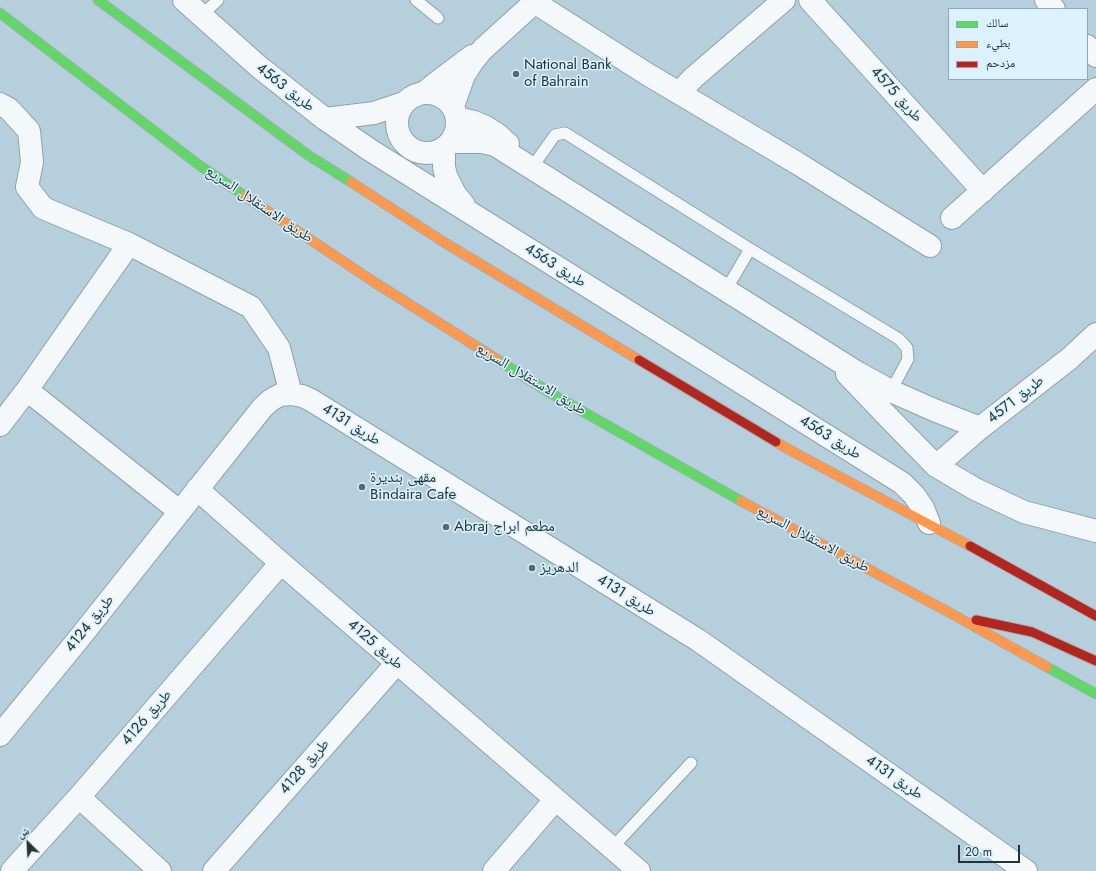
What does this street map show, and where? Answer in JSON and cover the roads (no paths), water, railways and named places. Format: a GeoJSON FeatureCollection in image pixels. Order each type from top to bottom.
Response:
{"type":"FeatureCollection","features":[{"type":"Feature","properties":{"kind":"main road"},"geometry":{"type":"LineString","coordinates":[[98,0],[308,155],[442,241],[568,318],[797,454],[929,524],[1096,616]]}},
{"type":"Feature","properties":{"kind":"main road","name":"طريق الاستقلال السريع"},"geometry":{"type":"LineString","coordinates":[[0,13],[199,165],[374,282],[552,394],[750,506],[954,615],[1096,694]]}},
{"type":"Feature","properties":{"kind":"main road"},"geometry":{"type":"LineString","coordinates":[[954,615],[1032,632],[1096,660]]}},
{"type":"Feature","properties":{"kind":"street","name":"طريق 4563"},"geometry":{"type":"LineString","coordinates":[[184,0],[258,66],[325,119],[370,150],[902,484],[914,495],[923,508],[929,524]]}},
{"type":"Feature","properties":{"kind":"street"},"geometry":{"type":"LineString","coordinates":[[679,93],[693,78],[784,0]]}},
{"type":"Feature","properties":{"kind":"street","name":"طريق 4575"},"geometry":{"type":"LineString","coordinates":[[810,0],[983,191]]}},
{"type":"Feature","properties":{"kind":"street"},"geometry":{"type":"LineString","coordinates":[[470,213],[455,194],[446,176],[444,167],[448,145],[456,131],[455,112],[464,75],[472,61],[483,49],[536,1],[647,74],[797,163],[930,246]]}},
{"type":"Feature","properties":{"kind":"street"},"geometry":{"type":"LineString","coordinates":[[1088,47],[1096,56]]}},
{"type":"Feature","properties":{"kind":"street"},"geometry":{"type":"LineString","coordinates":[[483,49],[424,93],[410,98],[404,103],[396,119],[399,136],[404,144],[419,153],[428,154],[437,152],[448,145],[482,142],[495,145],[858,373],[934,410],[980,428]]}},
{"type":"Feature","properties":{"kind":"street"},"geometry":{"type":"LineString","coordinates":[[952,218],[1096,89]]}},
{"type":"Feature","properties":{"kind":"street"},"geometry":{"type":"LineString","coordinates":[[424,93],[432,93],[440,96],[447,100],[455,112],[497,134],[540,173]]}},
{"type":"Feature","properties":{"kind":"street"},"geometry":{"type":"LineString","coordinates":[[325,119],[374,113],[404,103]]}},
{"type":"Feature","properties":{"kind":"street"},"geometry":{"type":"LineString","coordinates":[[0,104],[9,109],[29,131],[32,162],[27,187],[44,208],[129,244],[251,307],[279,348],[291,394],[276,398],[263,407],[179,511],[27,390]]}},
{"type":"Feature","properties":{"kind":"street"},"geometry":{"type":"LineString","coordinates":[[0,426],[27,390],[129,244]]}},
{"type":"Feature","properties":{"kind":"street","name":"طريق 4571"},"geometry":{"type":"LineString","coordinates":[[936,466],[980,428],[1069,359],[1096,334]]}},
{"type":"Feature","properties":{"kind":"street"},"geometry":{"type":"LineString","coordinates":[[826,353],[936,466],[975,489],[1024,512],[1096,531]]}},
{"type":"Feature","properties":{"kind":"street","name":"طريق 4131"},"geometry":{"type":"LineString","coordinates":[[291,394],[302,396],[311,400],[698,640],[1026,871]]}},
{"type":"Feature","properties":{"kind":"street","name":"طريق 4125"},"geometry":{"type":"LineString","coordinates":[[197,489],[555,800],[639,871]]}},
{"type":"Feature","properties":{"kind":"street","name":"طريق 4124"},"geometry":{"type":"LineString","coordinates":[[0,734],[77,641],[179,511]]}},
{"type":"Feature","properties":{"kind":"street","name":"طريق 4126"},"geometry":{"type":"LineString","coordinates":[[12,871],[79,797],[281,563]]}},
{"type":"Feature","properties":{"kind":"street","name":"طريق 4128"},"geometry":{"type":"LineString","coordinates":[[214,871],[397,663]]}},
{"type":"Feature","properties":{"kind":"street"},"geometry":{"type":"LineString","coordinates":[[79,797],[160,871]]}},
{"type":"Feature","properties":{"kind":"street"},"geometry":{"type":"LineString","coordinates":[[494,871],[555,800]]}},
{"type":"Feature","properties":{"kind":"lane"},"geometry":{"type":"LineString","coordinates":[[201,16],[218,0]]}},
{"type":"Feature","properties":{"kind":"lane"},"geometry":{"type":"LineString","coordinates":[[416,0],[438,18]]}},
{"type":"Feature","properties":{"kind":"lane"},"geometry":{"type":"LineString","coordinates":[[540,173],[552,139],[556,135],[565,134],[904,343],[907,348],[908,359],[891,390]]}},
{"type":"Feature","properties":{"kind":"lane"},"geometry":{"type":"LineString","coordinates":[[726,290],[750,249]]}},
{"type":"Feature","properties":{"kind":"lane"},"geometry":{"type":"LineString","coordinates":[[612,848],[691,763]]}},
{"type":"Feature","properties":{"kind":"place","name":"National Bank of Bahrain"},"geometry":{"type":"Point","coordinates":[516,74]}},
{"type":"Feature","properties":{"kind":"place","name":"مقهى بنديرة Bindaira Cafe"},"geometry":{"type":"Point","coordinates":[362,487]}},
{"type":"Feature","properties":{"kind":"place","name":"Abraj مطعم ابراج"},"geometry":{"type":"Point","coordinates":[446,527]}},
{"type":"Feature","properties":{"kind":"place","name":"الدهريز"},"geometry":{"type":"Point","coordinates":[532,568]}}]}
